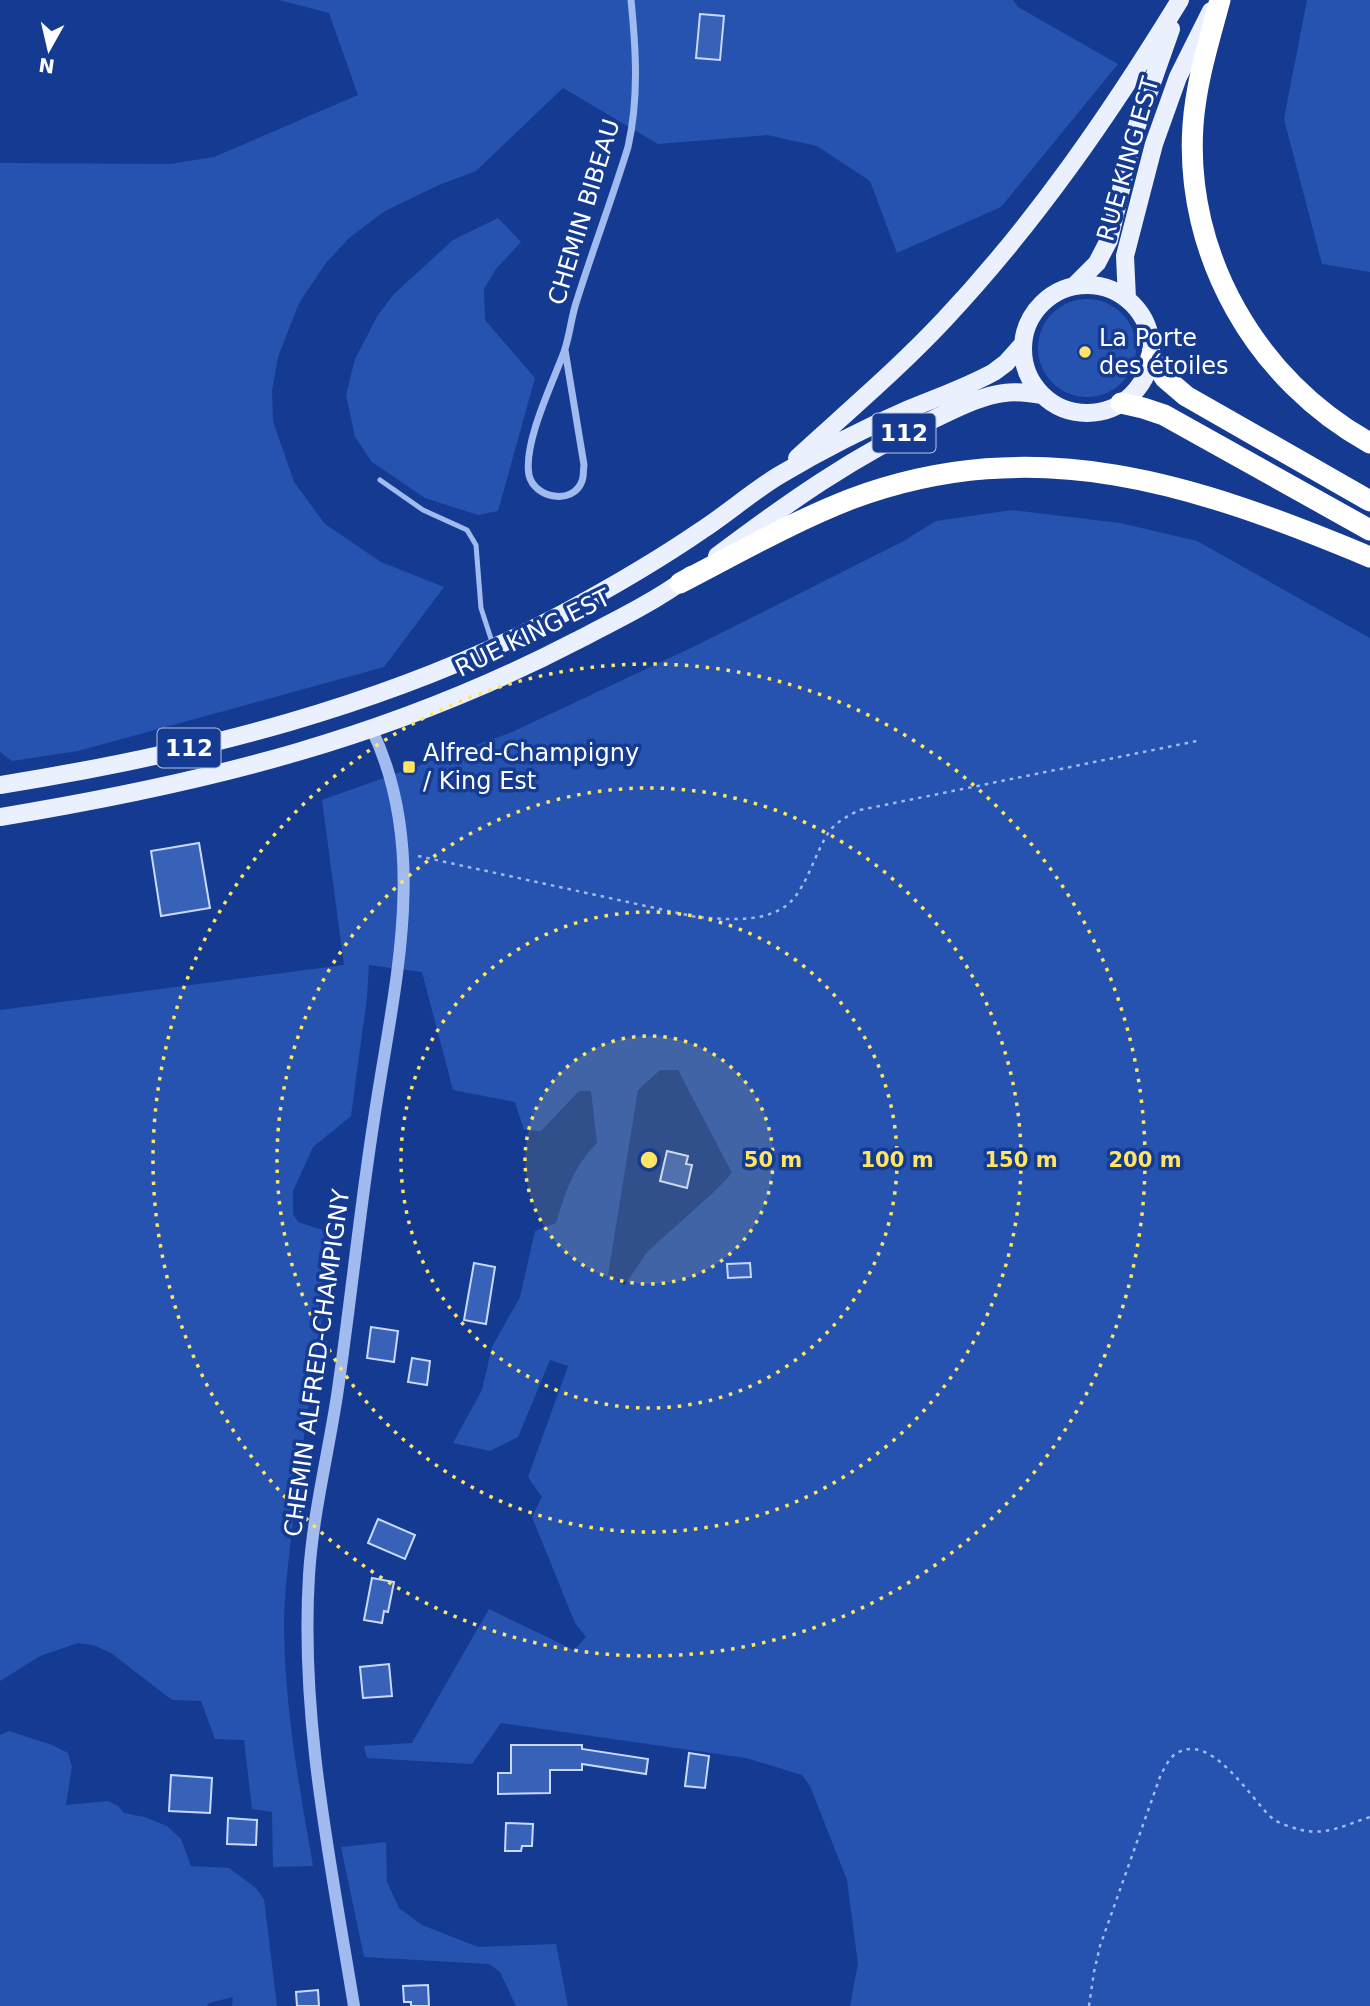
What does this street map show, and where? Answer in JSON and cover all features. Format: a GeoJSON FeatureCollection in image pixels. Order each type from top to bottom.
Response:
{"type":"FeatureCollection","features":[{"type":"Feature","properties":{"kind":"highway"},"geometry":{"type":"LineString","coordinates":[[1218,0],[1200,75],[1192,133],[1196,190],[1213,260],[1236,310],[1278,371],[1318,408],[1370,443]]}},
{"type":"Feature","properties":{"kind":"highway"},"geometry":{"type":"LineString","coordinates":[[1151,357],[1168,381],[1186,396],[1370,501]]}},
{"type":"Feature","properties":{"kind":"highway"},"geometry":{"type":"LineString","coordinates":[[1121,403],[1164,415],[1370,530]]}},
{"type":"Feature","properties":{"kind":"highway"},"geometry":{"type":"LineString","coordinates":[[680,583],[791,526],[850,500],[928,477],[1009,467],[1092,471],[1180,488],[1270,517],[1370,558]]}},
{"type":"Feature","properties":{"kind":"main road","name":"RUE KING EST"},"geometry":{"type":"LineString","coordinates":[[1075,285],[1097,263],[1109,240],[1141,112],[1182,0]]}},
{"type":"Feature","properties":{"kind":"main road"},"geometry":{"type":"LineString","coordinates":[[777,477],[922,343],[1011,244],[1091,140],[1182,0]]}},
{"type":"Feature","properties":{"kind":"main road","name":"RUE KING EST"},"geometry":{"type":"LineString","coordinates":[[1127,299],[1124,270],[1126,250],[1154,144],[1178,77],[1218,0]]}},
{"type":"Feature","properties":{"kind":"main road"},"geometry":{"type":"LineString","coordinates":[[1075,285],[1101,286],[1127,299],[1138,309],[1148,328],[1151,357],[1147,372],[1140,386],[1121,403]]}},
{"type":"Feature","properties":{"kind":"main road","name":"112"},"geometry":{"type":"LineString","coordinates":[[1023,344],[1028,322],[1041,304],[1058,292],[1075,285]]}},
{"type":"Feature","properties":{"kind":"main road","name":"RUE KING EST"},"geometry":{"type":"LineString","coordinates":[[0,785],[166,754],[265,729],[383,692],[494,647],[628,577],[705,528],[777,477],[875,425],[988,375],[1003,366],[1023,344]]}},
{"type":"Feature","properties":{"kind":"main road"},"geometry":{"type":"LineString","coordinates":[[1023,344],[1027,374],[1042,395]]}},
{"type":"Feature","properties":{"kind":"main road","name":"RUE KING EST"},"geometry":{"type":"LineString","coordinates":[[0,817],[197,780],[290,756],[372,730],[443,703],[535,662],[610,624],[680,583],[804,492],[853,460],[899,436],[948,412],[994,395],[1042,395]]}},
{"type":"Feature","properties":{"kind":"main road","name":"112"},"geometry":{"type":"LineString","coordinates":[[1042,395],[1058,407],[1080,413],[1102,412],[1121,403]]}},
{"type":"Feature","properties":{"kind":"street","name":"CHEMIN BIBEAU"},"geometry":{"type":"LineString","coordinates":[[565,351],[584,465],[582,482],[576,489],[560,497],[551,496],[534,486],[528,471],[536,424],[565,351],[576,302],[612,201],[633,126],[637,70],[631,0]]}},
{"type":"Feature","properties":{"kind":"street","name":"CHEMIN ALFRED-CHAMPIGNY"},"geometry":{"type":"LineString","coordinates":[[354,2006],[315,1754],[309,1677],[308,1586],[312,1542],[337,1399],[364,1183],[399,953],[404,855],[401,820],[386,758],[372,730]]}},
{"type":"Feature","properties":{"kind":"lane"},"geometry":{"type":"LineString","coordinates":[[380,480],[415,505],[463,528],[472,537],[476,545],[481,608],[486,630],[494,647]]}},
{"type":"Feature","properties":{"kind":"path"},"geometry":{"type":"LineString","coordinates":[[404,855],[420,856],[696,917],[730,920],[754,918],[782,909],[796,897],[830,830],[847,816],[860,810],[1197,741]]}},
{"type":"Feature","properties":{"kind":"path"},"geometry":{"type":"LineString","coordinates":[[1089,2006],[1100,1946],[1161,1774],[1172,1756],[1187,1749],[1205,1753],[1223,1762],[1275,1820],[1299,1830],[1328,1833],[1370,1817]]}},
{"type":"Feature","properties":{"kind":"shaded area"},"geometry":{"type":"Polygon","coordinates":[[[279,0],[1013,0],[1018,7],[1118,64],[1001,207],[897,253],[870,181],[817,146],[767,135],[658,144],[563,88],[476,171],[385,211],[349,238],[326,263],[299,303],[278,357],[272,391],[273,421],[294,482],[325,524],[381,562],[444,587],[384,667],[78,751],[12,761],[0,752],[0,163],[170,164],[214,157],[358,95],[329,13],[279,0]]]}},
{"type":"Feature","properties":{"kind":"shaded area"},"geometry":{"type":"Polygon","coordinates":[[[1307,0],[1370,0],[1370,272],[1322,264],[1284,119],[1307,0]]]}},
{"type":"Feature","properties":{"kind":"shaded area"},"geometry":{"type":"Polygon","coordinates":[[[498,218],[521,242],[496,269],[484,289],[485,320],[535,378],[498,511],[478,515],[425,498],[372,462],[355,437],[346,395],[355,359],[378,315],[394,294],[453,240],[498,218]]]}},
{"type":"Feature","properties":{"kind":"shaded area"},"geometry":{"type":"Polygon","coordinates":[[[1087,299],[1106,303],[1122,313],[1132,329],[1136,348],[1132,367],[1122,383],[1106,393],[1087,397],[1068,393],[1052,383],[1042,367],[1038,348],[1042,329],[1052,313],[1068,303],[1087,299]]]}},
{"type":"Feature","properties":{"kind":"shaded area"},"geometry":{"type":"Polygon","coordinates":[[[1012,510],[1120,523],[1197,541],[1370,638],[1370,2006],[850,2006],[858,1964],[847,1880],[810,1786],[802,1775],[746,1758],[501,1723],[472,1764],[367,1758],[364,1746],[412,1743],[489,1609],[574,1650],[586,1637],[575,1623],[532,1517],[542,1497],[528,1477],[568,1366],[550,1360],[518,1437],[490,1451],[453,1443],[482,1390],[492,1347],[520,1297],[535,1231],[556,1223],[576,1171],[597,1143],[591,1091],[579,1091],[541,1131],[524,1130],[515,1102],[453,1090],[422,972],[369,965],[351,1116],[313,1147],[293,1191],[293,1214],[298,1222],[332,1233],[297,1486],[284,1615],[290,1718],[313,1866],[273,1867],[272,1812],[252,1809],[244,1740],[215,1739],[201,1701],[172,1700],[111,1653],[93,1645],[78,1643],[40,1656],[0,1681],[0,1010],[344,965],[322,800],[510,733],[695,646],[902,542],[936,521],[1012,510]],[[660,1070],[638,1090],[608,1275],[625,1285],[647,1252],[732,1173],[678,1070],[660,1070]]]}},
{"type":"Feature","properties":{"kind":"shaded area"},"geometry":{"type":"Polygon","coordinates":[[[9,1731],[68,1753],[72,1767],[66,1805],[108,1801],[124,1813],[167,1826],[181,1839],[191,1866],[229,1868],[256,1888],[264,1899],[277,2006],[232,2006],[233,1997],[209,2003],[207,2006],[0,2006],[0,1735],[9,1731]]]}},
{"type":"Feature","properties":{"kind":"shaded area"},"geometry":{"type":"Polygon","coordinates":[[[386,1842],[387,1882],[399,1908],[422,1925],[478,1947],[556,1944],[568,2006],[516,2006],[500,1972],[489,1964],[364,1957],[341,1847],[386,1842]]]}},
{"type":"Feature","properties":{"kind":"building"},"geometry":{"type":"Polygon","coordinates":[[[700,14],[724,16],[720,60],[696,58],[700,14]]]}},
{"type":"Feature","properties":{"kind":"building"},"geometry":{"type":"Polygon","coordinates":[[[199,843],[210,908],[161,916],[151,851],[199,843]]]}},
{"type":"Feature","properties":{"kind":"building"},"geometry":{"type":"Polygon","coordinates":[[[667,1151],[688,1156],[686,1164],[692,1165],[687,1188],[660,1181],[667,1151]]]}},
{"type":"Feature","properties":{"kind":"building"},"geometry":{"type":"Polygon","coordinates":[[[474,1263],[495,1267],[486,1324],[464,1320],[474,1263]]]}},
{"type":"Feature","properties":{"kind":"building"},"geometry":{"type":"Polygon","coordinates":[[[750,1263],[751,1277],[728,1278],[727,1264],[750,1263]]]}},
{"type":"Feature","properties":{"kind":"building"},"geometry":{"type":"Polygon","coordinates":[[[371,1327],[398,1331],[394,1362],[367,1358],[371,1327]]]}},
{"type":"Feature","properties":{"kind":"building"},"geometry":{"type":"Polygon","coordinates":[[[412,1358],[430,1361],[427,1385],[408,1382],[412,1358]]]}},
{"type":"Feature","properties":{"kind":"building"},"geometry":{"type":"Polygon","coordinates":[[[378,1519],[415,1535],[405,1559],[368,1543],[378,1519]]]}},
{"type":"Feature","properties":{"kind":"building"},"geometry":{"type":"Polygon","coordinates":[[[372,1578],[394,1582],[388,1612],[384,1611],[382,1623],[364,1620],[372,1578]]]}},
{"type":"Feature","properties":{"kind":"building"},"geometry":{"type":"Polygon","coordinates":[[[389,1664],[392,1696],[363,1698],[360,1667],[389,1664]]]}},
{"type":"Feature","properties":{"kind":"building"},"geometry":{"type":"Polygon","coordinates":[[[511,1745],[582,1745],[582,1749],[648,1759],[646,1774],[582,1764],[582,1770],[550,1770],[550,1793],[498,1794],[498,1773],[511,1773],[511,1745]]]}},
{"type":"Feature","properties":{"kind":"building"},"geometry":{"type":"Polygon","coordinates":[[[689,1753],[709,1756],[705,1788],[685,1786],[689,1753]]]}},
{"type":"Feature","properties":{"kind":"building"},"geometry":{"type":"Polygon","coordinates":[[[171,1775],[212,1778],[210,1813],[169,1811],[171,1775]]]}},
{"type":"Feature","properties":{"kind":"building"},"geometry":{"type":"Polygon","coordinates":[[[228,1818],[257,1820],[256,1845],[227,1844],[228,1818]]]}},
{"type":"Feature","properties":{"kind":"building"},"geometry":{"type":"Polygon","coordinates":[[[506,1823],[533,1824],[532,1846],[522,1846],[521,1851],[505,1851],[506,1823]]]}},
{"type":"Feature","properties":{"kind":"building"},"geometry":{"type":"Polygon","coordinates":[[[428,1985],[429,2006],[411,2006],[411,2002],[404,2002],[403,1986],[428,1985]]]}},
{"type":"Feature","properties":{"kind":"building"},"geometry":{"type":"Polygon","coordinates":[[[318,1990],[319,2006],[297,2006],[296,1992],[318,1990]]]}},
{"type":"Feature","properties":{"kind":"place","name":"La Porte des étoiles"},"geometry":{"type":"Point","coordinates":[1085,352]}},
{"type":"Feature","properties":{"kind":"place","name":"Alfred-Champigny / King Est"},"geometry":{"type":"Point","coordinates":[409,767]}}]}
